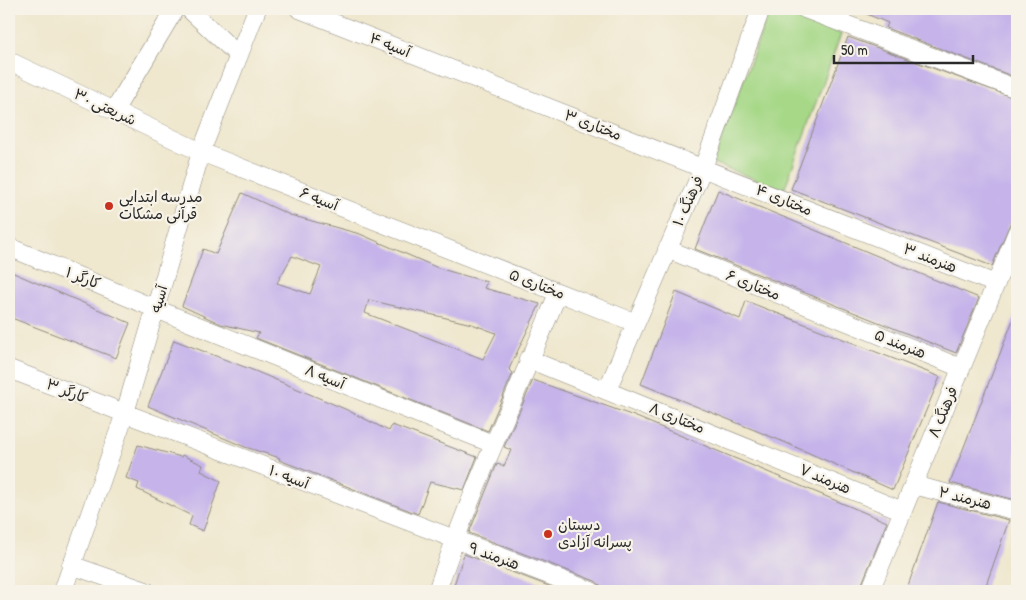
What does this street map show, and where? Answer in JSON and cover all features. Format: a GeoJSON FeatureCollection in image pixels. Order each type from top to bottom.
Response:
{"type":"FeatureCollection","features":[{"type":"Feature","properties":{"kind":"street"},"geometry":{"type":"LineString","coordinates":[[114,111],[175,9]]}},
{"type":"Feature","properties":{"kind":"street"},"geometry":{"type":"LineString","coordinates":[[189,9],[239,56]]}},
{"type":"Feature","properties":{"kind":"street","name":"آسیه"},"geometry":{"type":"LineString","coordinates":[[63,591],[125,413],[200,152],[258,9]]}},
{"type":"Feature","properties":{"kind":"street","name":"آسیه ۴"},"geometry":{"type":"LineString","coordinates":[[299,9],[482,82]]}},
{"type":"Feature","properties":{"kind":"street","name":"فرهنگ ۱۰"},"geometry":{"type":"LineString","coordinates":[[607,390],[703,168],[761,9]]}},
{"type":"Feature","properties":{"kind":"street"},"geometry":{"type":"LineString","coordinates":[[805,9],[1017,89]]}},
{"type":"Feature","properties":{"kind":"street","name":"شریعتی ۳۰"},"geometry":{"type":"LineString","coordinates":[[9,61],[200,152]]}},
{"type":"Feature","properties":{"kind":"street","name":"مختاری ۳"},"geometry":{"type":"LineString","coordinates":[[482,82],[703,168]]}},
{"type":"Feature","properties":{"kind":"street","name":"آسیه ۶"},"geometry":{"type":"LineString","coordinates":[[200,152],[438,246]]}},
{"type":"Feature","properties":{"kind":"street","name":"مختاری ۴"},"geometry":{"type":"LineString","coordinates":[[703,168],[865,233]]}},
{"type":"Feature","properties":{"kind":"street","name":"فرهنگ ۸"},"geometry":{"type":"LineString","coordinates":[[870,591],[1017,232]]}},
{"type":"Feature","properties":{"kind":"street","name":"هنرمند ۳"},"geometry":{"type":"LineString","coordinates":[[865,233],[996,284]]}},
{"type":"Feature","properties":{"kind":"street","name":"مختاری ۵"},"geometry":{"type":"LineString","coordinates":[[438,246],[636,323]]}},
{"type":"Feature","properties":{"kind":"street","name":"کارگر ۱"},"geometry":{"type":"LineString","coordinates":[[9,248],[156,309]]}},
{"type":"Feature","properties":{"kind":"street","name":"مختاری ۶"},"geometry":{"type":"LineString","coordinates":[[667,249],[839,320]]}},
{"type":"Feature","properties":{"kind":"street"},"geometry":{"type":"LineString","coordinates":[[437,591],[454,541],[493,444],[558,293]]}},
{"type":"Feature","properties":{"kind":"street","name":"آسیه ۸"},"geometry":{"type":"LineString","coordinates":[[156,309],[493,444]]}},
{"type":"Feature","properties":{"kind":"street","name":"هنرمند ۵"},"geometry":{"type":"LineString","coordinates":[[839,320],[961,368]]}},
{"type":"Feature","properties":{"kind":"street","name":"مختاری ۸"},"geometry":{"type":"LineString","coordinates":[[528,360],[747,447]]}},
{"type":"Feature","properties":{"kind":"street","name":"کارگر ۳"},"geometry":{"type":"LineString","coordinates":[[9,369],[125,413]]}},
{"type":"Feature","properties":{"kind":"street","name":"آسیه ۱۰"},"geometry":{"type":"LineString","coordinates":[[125,413],[454,541]]}},
{"type":"Feature","properties":{"kind":"street","name":"هنرمند ۷"},"geometry":{"type":"LineString","coordinates":[[747,447],[902,511]]}},
{"type":"Feature","properties":{"kind":"street","name":"هنرمند ۲"},"geometry":{"type":"LineString","coordinates":[[913,485],[1017,511]]}},
{"type":"Feature","properties":{"kind":"street","name":"هنرمند ۹"},"geometry":{"type":"LineString","coordinates":[[454,541],[591,591]]}},
{"type":"Feature","properties":{"kind":"street"},"geometry":{"type":"LineString","coordinates":[[71,565],[146,591]]}},
{"type":"Feature","properties":{"kind":"green space"},"geometry":{"type":"Polygon","coordinates":[[[770,9],[778,9],[841,34],[784,190],[713,163],[770,9]]]}},
{"type":"Feature","properties":{"kind":"building"},"geometry":{"type":"Polygon","coordinates":[[[855,9],[1017,9],[1017,78],[886,28],[888,23],[855,9]]]}},
{"type":"Feature","properties":{"kind":"building"},"geometry":{"type":"Polygon","coordinates":[[[848,37],[1017,99],[1017,207],[992,266],[791,189],[848,37]]]}},
{"type":"Feature","properties":{"kind":"building"},"geometry":{"type":"Polygon","coordinates":[[[718,190],[979,298],[956,353],[695,249],[718,190]]]}},
{"type":"Feature","properties":{"kind":"building"},"geometry":{"type":"Polygon","coordinates":[[[242,193],[290,215],[360,234],[438,268],[487,282],[484,288],[540,304],[509,369],[513,373],[488,431],[256,338],[259,333],[221,324],[182,306],[203,249],[216,254],[242,193]],[[292,256],[277,283],[310,294],[321,267],[292,256]],[[369,300],[365,313],[483,359],[496,333],[472,324],[369,300]]]}},
{"type":"Feature","properties":{"kind":"building"},"geometry":{"type":"Polygon","coordinates":[[[9,271],[130,323],[116,358],[9,317],[9,271]]]}},
{"type":"Feature","properties":{"kind":"building"},"geometry":{"type":"Polygon","coordinates":[[[676,292],[740,319],[746,301],[940,377],[893,490],[784,442],[641,384],[676,292]]]}},
{"type":"Feature","properties":{"kind":"building"},"geometry":{"type":"Polygon","coordinates":[[[1017,312],[1016,500],[950,483],[1017,312]]]}},
{"type":"Feature","properties":{"kind":"building"},"geometry":{"type":"Polygon","coordinates":[[[174,340],[255,371],[345,409],[389,431],[392,425],[477,457],[464,490],[430,482],[418,514],[279,460],[280,458],[245,447],[148,406],[174,340]]]}},
{"type":"Feature","properties":{"kind":"building"},"geometry":{"type":"Polygon","coordinates":[[[533,380],[634,416],[887,522],[859,591],[601,591],[600,585],[595,581],[469,533],[497,464],[504,466],[511,450],[504,447],[533,380]]]}},
{"type":"Feature","properties":{"kind":"building"},"geometry":{"type":"Polygon","coordinates":[[[138,445],[181,457],[182,455],[203,465],[201,471],[221,481],[203,531],[189,525],[192,516],[137,489],[139,483],[126,478],[138,445]]]}},
{"type":"Feature","properties":{"kind":"building"},"geometry":{"type":"Polygon","coordinates":[[[938,502],[1009,520],[984,591],[906,591],[938,502]]]}},
{"type":"Feature","properties":{"kind":"building"},"geometry":{"type":"Polygon","coordinates":[[[464,554],[562,591],[452,591],[464,554]]]}},
{"type":"Feature","properties":{"kind":"place","name":"مدرسه ابتدایی قرآنی مشکات"},"geometry":{"type":"Point","coordinates":[109,206]}},
{"type":"Feature","properties":{"kind":"place","name":"دبستان پسرانه آزادی"},"geometry":{"type":"Point","coordinates":[548,534]}}]}
